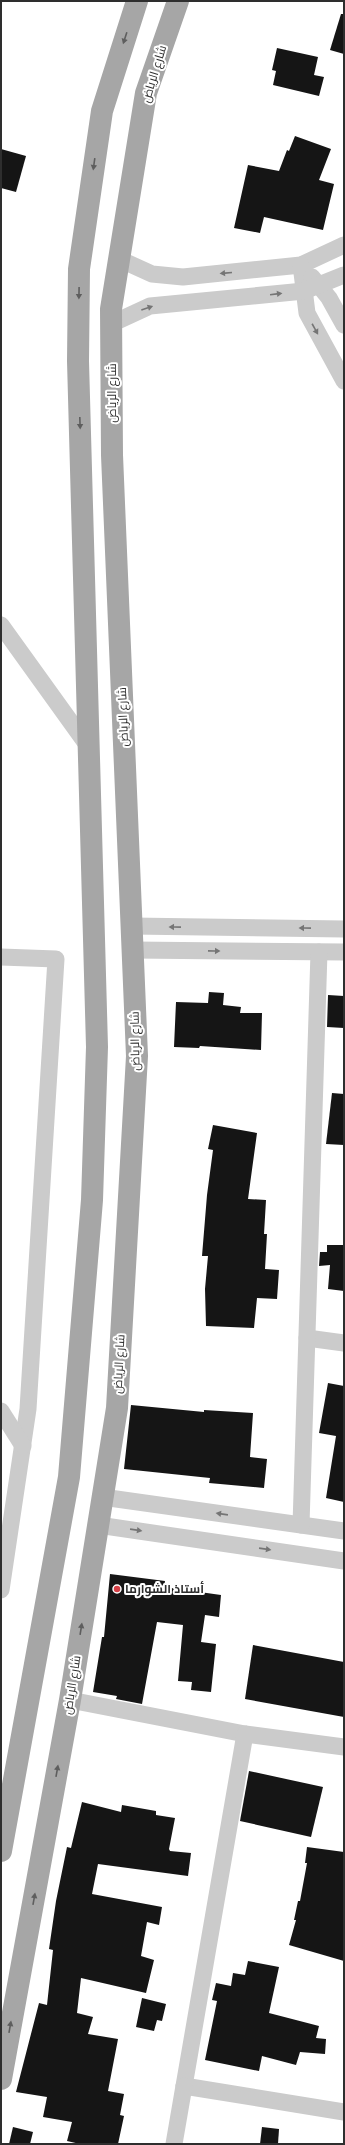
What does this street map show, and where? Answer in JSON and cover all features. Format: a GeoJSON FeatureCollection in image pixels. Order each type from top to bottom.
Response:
{"type":"FeatureCollection","features":[{"type":"Feature","properties":{"kind":"main road"},"geometry":{"type":"LineString","coordinates":[[1,1851],[69,1477],[92,1200],[97,1047],[78,361],[79,269],[102,111],[137,1]]}},
{"type":"Feature","properties":{"kind":"main road","name":"شارع الرياض"},"geometry":{"type":"LineString","coordinates":[[1,2079],[70,1700],[116,1408],[137,1056],[112,455],[111,309],[146,93],[178,1]]}},
{"type":"Feature","properties":{"kind":"street"},"geometry":{"type":"LineString","coordinates":[[119,259],[152,274],[183,277],[302,264],[344,245]]}},
{"type":"Feature","properties":{"kind":"street"},"geometry":{"type":"LineString","coordinates":[[302,264],[312,288],[306,313],[344,381]]}},
{"type":"Feature","properties":{"kind":"street"},"geometry":{"type":"LineString","coordinates":[[111,324],[150,306],[312,288],[344,275]]}},
{"type":"Feature","properties":{"kind":"street"},"geometry":{"type":"LineString","coordinates":[[312,288],[329,298],[344,325]]}},
{"type":"Feature","properties":{"kind":"street"},"geometry":{"type":"LineString","coordinates":[[1,625],[88,746]]}},
{"type":"Feature","properties":{"kind":"street"},"geometry":{"type":"LineString","coordinates":[[132,926],[344,929]]}},
{"type":"Feature","properties":{"kind":"street"},"geometry":{"type":"LineString","coordinates":[[133,950],[344,952]]}},
{"type":"Feature","properties":{"kind":"street"},"geometry":{"type":"LineString","coordinates":[[301,1525],[319,952]]}},
{"type":"Feature","properties":{"kind":"street"},"geometry":{"type":"LineString","coordinates":[[1,957],[56,959],[28,1409],[1,1590]]}},
{"type":"Feature","properties":{"kind":"street"},"geometry":{"type":"LineString","coordinates":[[307,1338],[344,1343]]}},
{"type":"Feature","properties":{"kind":"street"},"geometry":{"type":"LineString","coordinates":[[1,1411],[22,1446]]}},
{"type":"Feature","properties":{"kind":"street"},"geometry":{"type":"LineString","coordinates":[[102,1497],[344,1531]]}},
{"type":"Feature","properties":{"kind":"street"},"geometry":{"type":"LineString","coordinates":[[98,1524],[344,1561]]}},
{"type":"Feature","properties":{"kind":"street"},"geometry":{"type":"LineString","coordinates":[[70,1700],[244,1734],[344,1747]]}},
{"type":"Feature","properties":{"kind":"street"},"geometry":{"type":"LineString","coordinates":[[174,2144],[244,1734]]}},
{"type":"Feature","properties":{"kind":"street"},"geometry":{"type":"LineString","coordinates":[[184,2086],[344,2112]]}},
{"type":"Feature","properties":{"kind":"building"},"geometry":{"type":"Polygon","coordinates":[[[341,14],[344,14],[344,54],[330,50],[341,14]]]}},
{"type":"Feature","properties":{"kind":"building"},"geometry":{"type":"Polygon","coordinates":[[[277,48],[318,57],[314,75],[324,77],[319,96],[273,85],[276,71],[272,70],[277,48]]]}},
{"type":"Feature","properties":{"kind":"building"},"geometry":{"type":"Polygon","coordinates":[[[295,136],[331,149],[319,180],[334,184],[323,230],[264,217],[260,233],[234,228],[248,165],[279,171],[287,150],[289,151],[295,136]]]}},
{"type":"Feature","properties":{"kind":"building"},"geometry":{"type":"Polygon","coordinates":[[[1,149],[26,156],[16,192],[1,188],[1,149]]]}},
{"type":"Feature","properties":{"kind":"building"},"geometry":{"type":"Polygon","coordinates":[[[209,992],[224,993],[223,1005],[241,1007],[240,1013],[262,1013],[261,1050],[200,1046],[199,1048],[174,1047],[176,1002],[208,1003],[209,992]]]}},
{"type":"Feature","properties":{"kind":"building"},"geometry":{"type":"Polygon","coordinates":[[[328,995],[344,996],[344,1028],[327,1027],[328,995]]]}},
{"type":"Feature","properties":{"kind":"building"},"geometry":{"type":"Polygon","coordinates":[[[332,1093],[344,1094],[344,1145],[326,1144],[332,1093]]]}},
{"type":"Feature","properties":{"kind":"building"},"geometry":{"type":"Polygon","coordinates":[[[213,1125],[257,1133],[248,1199],[266,1200],[264,1234],[267,1234],[265,1269],[279,1270],[277,1299],[257,1298],[254,1328],[206,1326],[205,1289],[208,1256],[202,1256],[207,1195],[213,1150],[208,1149],[213,1125]]]}},
{"type":"Feature","properties":{"kind":"building"},"geometry":{"type":"Polygon","coordinates":[[[327,1245],[344,1245],[344,1291],[328,1289],[330,1265],[319,1266],[320,1252],[327,1252],[327,1245]]]}},
{"type":"Feature","properties":{"kind":"building"},"geometry":{"type":"Polygon","coordinates":[[[328,1383],[344,1386],[344,1502],[326,1498],[336,1436],[319,1433],[328,1383]]]}},
{"type":"Feature","properties":{"kind":"building"},"geometry":{"type":"Polygon","coordinates":[[[131,1405],[204,1412],[204,1410],[253,1413],[250,1457],[267,1459],[264,1488],[209,1483],[210,1478],[124,1469],[131,1405]]]}},
{"type":"Feature","properties":{"kind":"building"},"geometry":{"type":"Polygon","coordinates":[[[110,1574],[165,1581],[164,1587],[221,1595],[219,1617],[205,1615],[201,1642],[216,1644],[211,1692],[191,1690],[192,1682],[178,1681],[183,1625],[157,1622],[142,1704],[116,1699],[117,1696],[93,1692],[102,1637],[104,1637],[110,1574]]]}},
{"type":"Feature","properties":{"kind":"building"},"geometry":{"type":"Polygon","coordinates":[[[253,1645],[344,1662],[344,1717],[245,1699],[253,1645]]]}},
{"type":"Feature","properties":{"kind":"building"},"geometry":{"type":"Polygon","coordinates":[[[249,1771],[323,1787],[311,1837],[240,1821],[249,1771]]]}},
{"type":"Feature","properties":{"kind":"building"},"geometry":{"type":"Polygon","coordinates":[[[82,1802],[121,1812],[122,1805],[156,1811],[156,1815],[175,1818],[169,1849],[170,1851],[191,1853],[188,1876],[98,1864],[92,1894],[162,1907],[159,1925],[147,1922],[141,1956],[154,1960],[146,1993],[81,1978],[77,2013],[93,2017],[88,2034],[118,2039],[108,2091],[124,2094],[120,2115],[124,2116],[118,2144],[80,2144],[67,2141],[72,2122],[43,2117],[47,2097],[16,2092],[39,2003],[47,2005],[53,1950],[49,1949],[56,1901],[67,1847],[71,1848],[82,1802]]]}},
{"type":"Feature","properties":{"kind":"building"},"geometry":{"type":"Polygon","coordinates":[[[307,1847],[344,1852],[344,1961],[289,1945],[296,1920],[294,1920],[298,1901],[300,1901],[307,1863],[305,1863],[307,1847]]]}},
{"type":"Feature","properties":{"kind":"building"},"geometry":{"type":"Polygon","coordinates":[[[248,1961],[279,1967],[269,2013],[319,2026],[316,2038],[326,2039],[325,2054],[300,2052],[296,2065],[262,2056],[259,2071],[205,2060],[217,2001],[212,2000],[216,1983],[231,1986],[233,1973],[245,1975],[248,1961]]]}},
{"type":"Feature","properties":{"kind":"building"},"geometry":{"type":"Polygon","coordinates":[[[142,1998],[166,2004],[162,2021],[157,2020],[154,2031],[136,2027],[142,1998]]]}},
{"type":"Feature","properties":{"kind":"building"},"geometry":{"type":"Polygon","coordinates":[[[13,2127],[33,2132],[30,2144],[9,2144],[13,2127]]]}},
{"type":"Feature","properties":{"kind":"building"},"geometry":{"type":"Polygon","coordinates":[[[262,2127],[279,2129],[278,2144],[260,2144],[262,2127]]]}},
{"type":"Feature","properties":{"kind":"place","name":"أستاذ الشوارما"},"geometry":{"type":"Point","coordinates":[117,1589]}}]}
